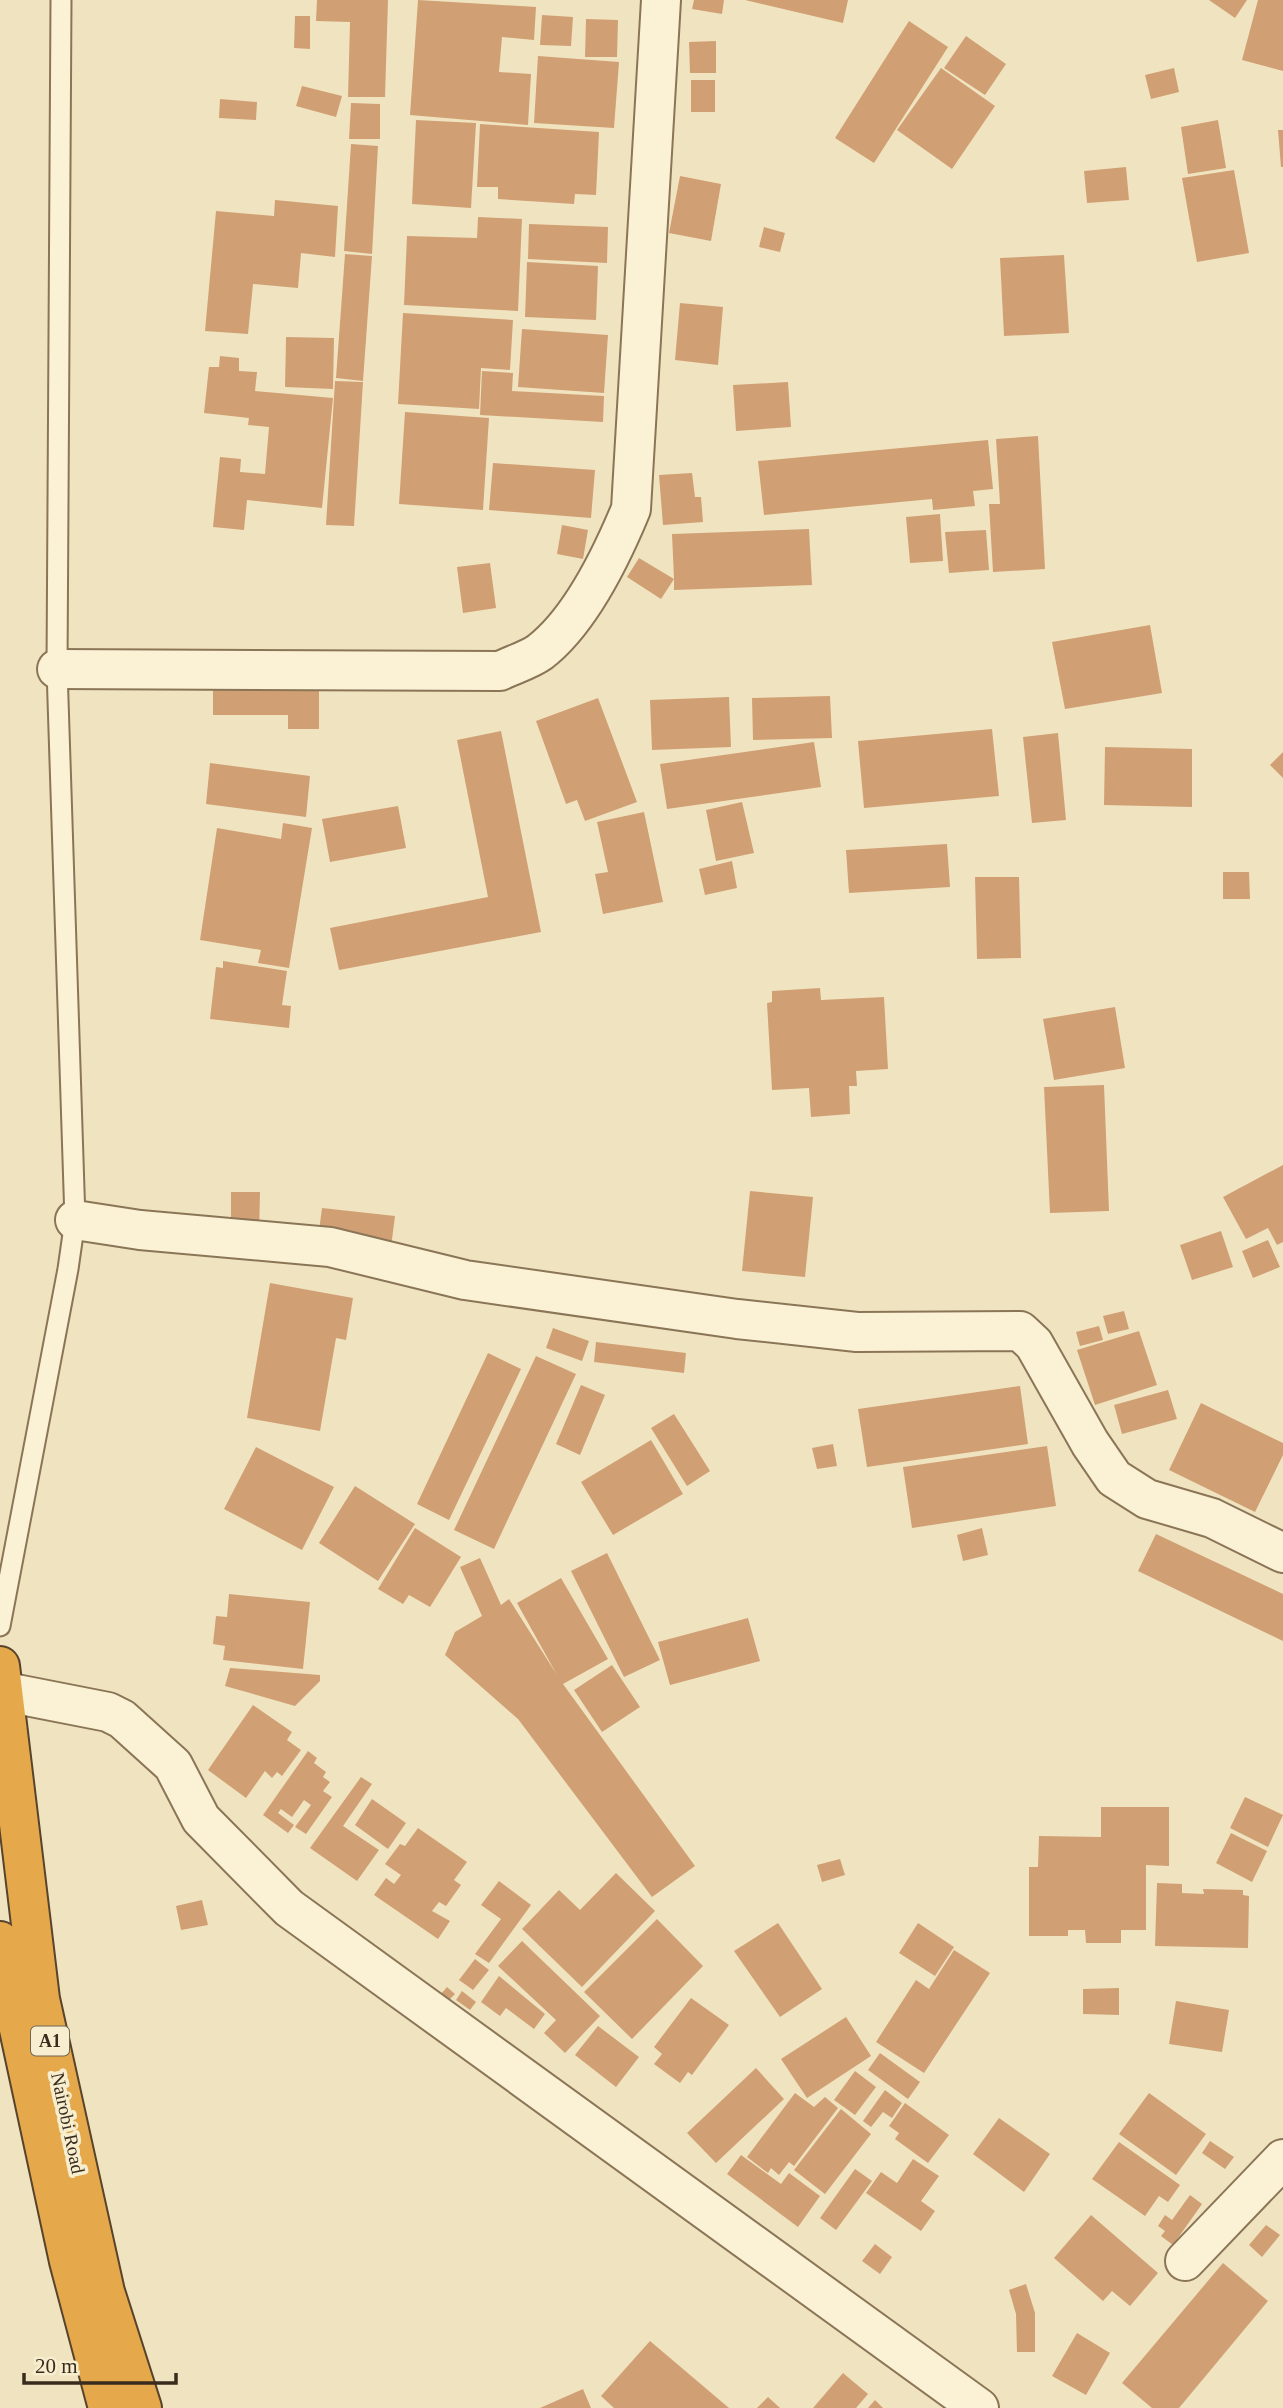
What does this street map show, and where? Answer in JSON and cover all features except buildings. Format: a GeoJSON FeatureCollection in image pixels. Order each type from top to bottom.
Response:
{"type":"FeatureCollection","features":[{"type":"Feature","properties":{"kind":"highway","name":"Nairobi Road"},"geometry":{"type":"LineString","coordinates":[[0,1666],[40,1999],[105,2292],[142,2408]]}},
{"type":"Feature","properties":{"kind":"highway","name":"Nairobi Road"},"geometry":{"type":"LineString","coordinates":[[0,1941],[69,2260],[108,2408]]}},
{"type":"Feature","properties":{"kind":"street"},"geometry":{"type":"LineString","coordinates":[[57,668],[500,670],[540,652],[571,618],[608,564],[631,509],[661,0]]}},
{"type":"Feature","properties":{"kind":"street"},"geometry":{"type":"LineString","coordinates":[[75,1220],[140,1230],[330,1247],[465,1280],[737,1319],[857,1332],[1020,1331],[1034,1343],[1090,1443],[1114,1478],[1147,1499],[1212,1518],[1283,1553]]}},
{"type":"Feature","properties":{"kind":"street"},"geometry":{"type":"LineString","coordinates":[[1,1691],[108,1712],[122,1719],[173,1765],[201,1819],[289,1908],[979,2408]]}},
{"type":"Feature","properties":{"kind":"street"},"geometry":{"type":"LineString","coordinates":[[1185,2261],[1283,2159]]}},
{"type":"Feature","properties":{"kind":"lane"},"geometry":{"type":"LineString","coordinates":[[0,1626],[75,1220],[57,668],[61,0]]}}]}
